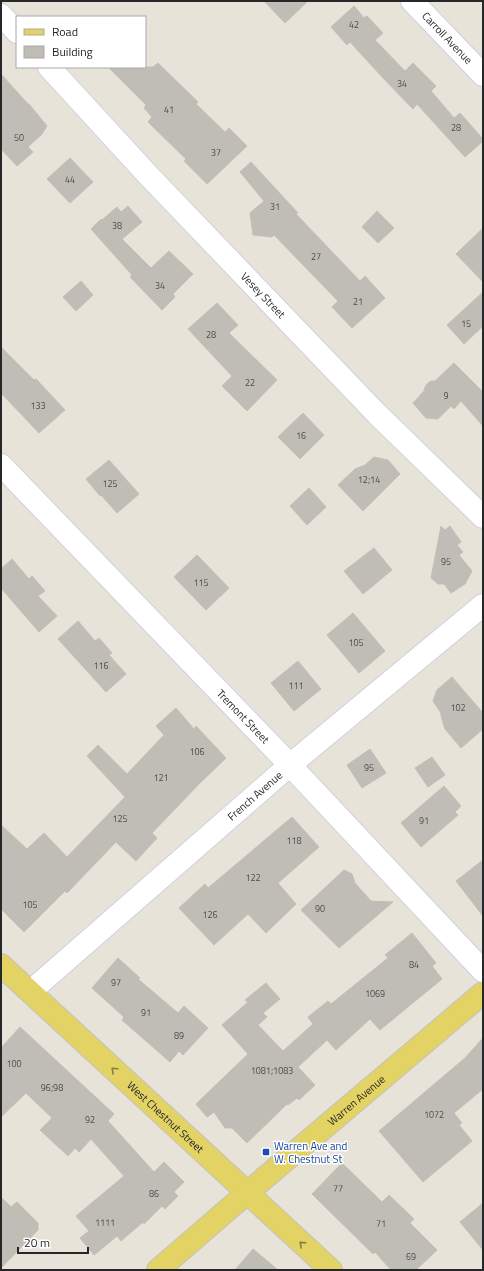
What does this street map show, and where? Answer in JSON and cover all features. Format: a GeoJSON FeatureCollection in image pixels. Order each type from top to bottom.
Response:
{"type":"FeatureCollection","features":[{"type":"Feature","properties":{"kind":"main road","name":"West Chestnut Street"},"geometry":{"type":"LineString","coordinates":[[1,965],[31,991],[246,1193],[331,1270]]}},
{"type":"Feature","properties":{"kind":"main road","name":"Warren Avenue"},"geometry":{"type":"LineString","coordinates":[[158,1270],[246,1193],[483,993]]}},
{"type":"Feature","properties":{"kind":"street","name":"Carroll Avenue"},"geometry":{"type":"LineString","coordinates":[[412,1],[483,75]]}},
{"type":"Feature","properties":{"kind":"street"},"geometry":{"type":"LineString","coordinates":[[1,14],[16,31]]}},
{"type":"Feature","properties":{"kind":"street","name":"Vesey Street"},"geometry":{"type":"LineString","coordinates":[[50,68],[148,175],[377,414],[483,517]]}},
{"type":"Feature","properties":{"kind":"street","name":"Tremont Street"},"geometry":{"type":"LineString","coordinates":[[1,465],[290,765],[483,971]]}},
{"type":"Feature","properties":{"kind":"street","name":"French Avenue"},"geometry":{"type":"LineString","coordinates":[[31,991],[290,765],[483,605]]}},
{"type":"Feature","properties":{"kind":"building"},"geometry":{"type":"Polygon","coordinates":[[[264,1],[308,1],[285,23],[264,1]]]}},
{"type":"Feature","properties":{"kind":"building"},"geometry":{"type":"Polygon","coordinates":[[[354,6],[364,18],[367,16],[383,33],[375,40],[405,71],[413,63],[436,86],[431,91],[454,118],[460,113],[483,139],[483,141],[465,157],[417,104],[413,109],[350,42],[347,45],[331,27],[354,6]]]}},
{"type":"Feature","properties":{"kind":"building"},"geometry":{"type":"Polygon","coordinates":[[[158,63],[198,102],[196,104],[225,132],[229,128],[247,146],[207,184],[184,161],[186,159],[148,122],[152,117],[144,108],[146,105],[109,68],[153,67],[158,63]]]}},
{"type":"Feature","properties":{"kind":"building"},"geometry":{"type":"Polygon","coordinates":[[[1,74],[47,126],[42,134],[28,147],[33,152],[17,166],[1,149],[1,74]]]}},
{"type":"Feature","properties":{"kind":"building"},"geometry":{"type":"Polygon","coordinates":[[[70,158],[93,182],[70,203],[47,179],[70,158]]]}},
{"type":"Feature","properties":{"kind":"building"},"geometry":{"type":"Polygon","coordinates":[[[251,162],[298,213],[296,214],[360,281],[365,276],[385,298],[352,328],[332,307],[338,301],[274,235],[272,237],[253,235],[250,213],[264,201],[240,172],[251,162]]]}},
{"type":"Feature","properties":{"kind":"building"},"geometry":{"type":"Polygon","coordinates":[[[128,206],[142,222],[122,239],[151,268],[169,251],[193,274],[173,294],[175,297],[162,310],[130,277],[132,275],[91,229],[117,207],[121,212],[128,206]]]}},
{"type":"Feature","properties":{"kind":"building"},"geometry":{"type":"Polygon","coordinates":[[[377,211],[394,228],[378,243],[362,227],[377,211]]]}},
{"type":"Feature","properties":{"kind":"building"},"geometry":{"type":"Polygon","coordinates":[[[483,228],[483,282],[456,254],[483,228]]]}},
{"type":"Feature","properties":{"kind":"building"},"geometry":{"type":"Polygon","coordinates":[[[81,281],[93,295],[76,311],[63,297],[81,281]]]}},
{"type":"Feature","properties":{"kind":"building"},"geometry":{"type":"Polygon","coordinates":[[[483,292],[483,326],[464,344],[447,325],[483,292]]]}},
{"type":"Feature","properties":{"kind":"building"},"geometry":{"type":"Polygon","coordinates":[[[217,303],[238,325],[229,333],[277,380],[247,411],[222,386],[232,376],[188,329],[217,303]]]}},
{"type":"Feature","properties":{"kind":"building"},"geometry":{"type":"Polygon","coordinates":[[[1,347],[34,380],[36,379],[65,410],[39,433],[1,393],[1,347]]]}},
{"type":"Feature","properties":{"kind":"building"},"geometry":{"type":"Polygon","coordinates":[[[454,363],[483,392],[483,426],[461,401],[454,409],[451,406],[438,419],[426,418],[413,403],[424,391],[427,384],[431,381],[435,381],[454,363]]]}},
{"type":"Feature","properties":{"kind":"building"},"geometry":{"type":"Polygon","coordinates":[[[303,413],[324,435],[300,459],[278,437],[303,413]]]}},
{"type":"Feature","properties":{"kind":"building"},"geometry":{"type":"Polygon","coordinates":[[[374,457],[388,460],[400,474],[363,511],[338,485],[355,469],[365,465],[374,457]]]}},
{"type":"Feature","properties":{"kind":"building"},"geometry":{"type":"Polygon","coordinates":[[[109,460],[139,494],[117,513],[86,479],[109,460]]]}},
{"type":"Feature","properties":{"kind":"building"},"geometry":{"type":"Polygon","coordinates":[[[309,488],[326,507],[307,525],[290,506],[309,488]]]}},
{"type":"Feature","properties":{"kind":"building"},"geometry":{"type":"Polygon","coordinates":[[[441,526],[445,530],[450,526],[461,542],[457,545],[463,552],[459,555],[472,571],[465,584],[451,593],[444,584],[438,584],[431,578],[441,526]]]}},
{"type":"Feature","properties":{"kind":"building"},"geometry":{"type":"Polygon","coordinates":[[[374,548],[392,570],[363,594],[344,571],[374,548]]]}},
{"type":"Feature","properties":{"kind":"building"},"geometry":{"type":"Polygon","coordinates":[[[197,555],[229,588],[206,610],[174,577],[197,555]]]}},
{"type":"Feature","properties":{"kind":"building"},"geometry":{"type":"Polygon","coordinates":[[[12,559],[29,579],[32,576],[45,591],[38,596],[57,616],[39,632],[1,588],[1,569],[12,559]]]}},
{"type":"Feature","properties":{"kind":"building"},"geometry":{"type":"Polygon","coordinates":[[[353,613],[385,651],[359,673],[327,635],[353,613]]]}},
{"type":"Feature","properties":{"kind":"building"},"geometry":{"type":"Polygon","coordinates":[[[78,621],[95,641],[99,638],[112,653],[109,655],[126,674],[106,692],[58,639],[78,621]]]}},
{"type":"Feature","properties":{"kind":"building"},"geometry":{"type":"Polygon","coordinates":[[[298,661],[321,689],[294,711],[271,683],[298,661]]]}},
{"type":"Feature","properties":{"kind":"building"},"geometry":{"type":"Polygon","coordinates":[[[452,677],[483,713],[483,729],[461,748],[445,729],[441,713],[433,701],[437,690],[452,677]]]}},
{"type":"Feature","properties":{"kind":"building"},"geometry":{"type":"Polygon","coordinates":[[[176,708],[194,729],[196,726],[226,758],[152,833],[157,838],[136,861],[116,842],[67,893],[65,891],[24,932],[1,909],[1,825],[27,849],[44,833],[67,857],[125,797],[87,756],[98,745],[127,774],[164,735],[156,726],[176,708]]]}},
{"type":"Feature","properties":{"kind":"building"},"geometry":{"type":"Polygon","coordinates":[[[370,749],[386,773],[362,788],[347,765],[370,749]]]}},
{"type":"Feature","properties":{"kind":"building"},"geometry":{"type":"Polygon","coordinates":[[[432,757],[445,775],[428,787],[415,768],[432,757]]]}},
{"type":"Feature","properties":{"kind":"building"},"geometry":{"type":"Polygon","coordinates":[[[444,786],[461,806],[455,812],[458,815],[421,847],[401,823],[444,786]]]}},
{"type":"Feature","properties":{"kind":"building"},"geometry":{"type":"Polygon","coordinates":[[[292,817],[319,847],[278,883],[296,904],[266,933],[248,914],[214,945],[179,908],[205,884],[208,888],[292,817]]]}},
{"type":"Feature","properties":{"kind":"building"},"geometry":{"type":"Polygon","coordinates":[[[483,860],[483,916],[456,881],[483,860]]]}},
{"type":"Feature","properties":{"kind":"building"},"geometry":{"type":"Polygon","coordinates":[[[344,870],[352,874],[355,883],[371,901],[393,902],[339,948],[301,910],[344,870]]]}},
{"type":"Feature","properties":{"kind":"building"},"geometry":{"type":"Polygon","coordinates":[[[412,933],[436,963],[432,966],[442,979],[380,1030],[370,1019],[336,1050],[327,1040],[298,1067],[315,1085],[299,1100],[297,1098],[288,1105],[287,1104],[247,1143],[232,1128],[225,1128],[214,1112],[207,1117],[196,1104],[248,1054],[222,1025],[248,1002],[245,1000],[266,983],[280,999],[263,1013],[267,1017],[258,1025],[283,1051],[313,1024],[308,1017],[328,1001],[331,1004],[388,958],[385,955],[412,933]]]}},
{"type":"Feature","properties":{"kind":"building"},"geometry":{"type":"Polygon","coordinates":[[[118,958],[140,978],[138,979],[178,1013],[184,1006],[208,1028],[183,1055],[179,1051],[170,1062],[122,1020],[124,1017],[92,988],[118,958]]]}},
{"type":"Feature","properties":{"kind":"building"},"geometry":{"type":"Polygon","coordinates":[[[20,1027],[114,1114],[108,1121],[154,1172],[164,1162],[184,1182],[174,1192],[178,1196],[165,1209],[162,1206],[144,1224],[143,1222],[121,1241],[117,1236],[94,1255],[80,1238],[89,1231],[76,1216],[124,1176],[91,1139],[79,1152],[75,1148],[68,1156],[40,1130],[52,1118],[26,1093],[1,1117],[1,1048],[20,1027]]]}},
{"type":"Feature","properties":{"kind":"building"},"geometry":{"type":"Polygon","coordinates":[[[483,1038],[483,1089],[454,1113],[462,1123],[459,1125],[472,1141],[423,1182],[379,1131],[465,1058],[483,1038]]]}},
{"type":"Feature","properties":{"kind":"building"},"geometry":{"type":"Polygon","coordinates":[[[342,1163],[382,1202],[389,1195],[414,1219],[410,1223],[437,1250],[416,1270],[391,1270],[375,1252],[373,1254],[312,1194],[342,1163]]]}},
{"type":"Feature","properties":{"kind":"building"},"geometry":{"type":"Polygon","coordinates":[[[1,1197],[11,1207],[17,1202],[38,1223],[38,1230],[1,1268],[1,1197]]]}},
{"type":"Feature","properties":{"kind":"building"},"geometry":{"type":"Polygon","coordinates":[[[483,1203],[483,1250],[460,1222],[483,1203]]]}},
{"type":"Feature","properties":{"kind":"building"},"geometry":{"type":"Polygon","coordinates":[[[253,1249],[278,1270],[235,1270],[253,1249]]]}},
{"type":"Feature","properties":{"kind":"place","name":"Warren Ave and W. Chestnut St"},"geometry":{"type":"Point","coordinates":[266,1152]}}]}
